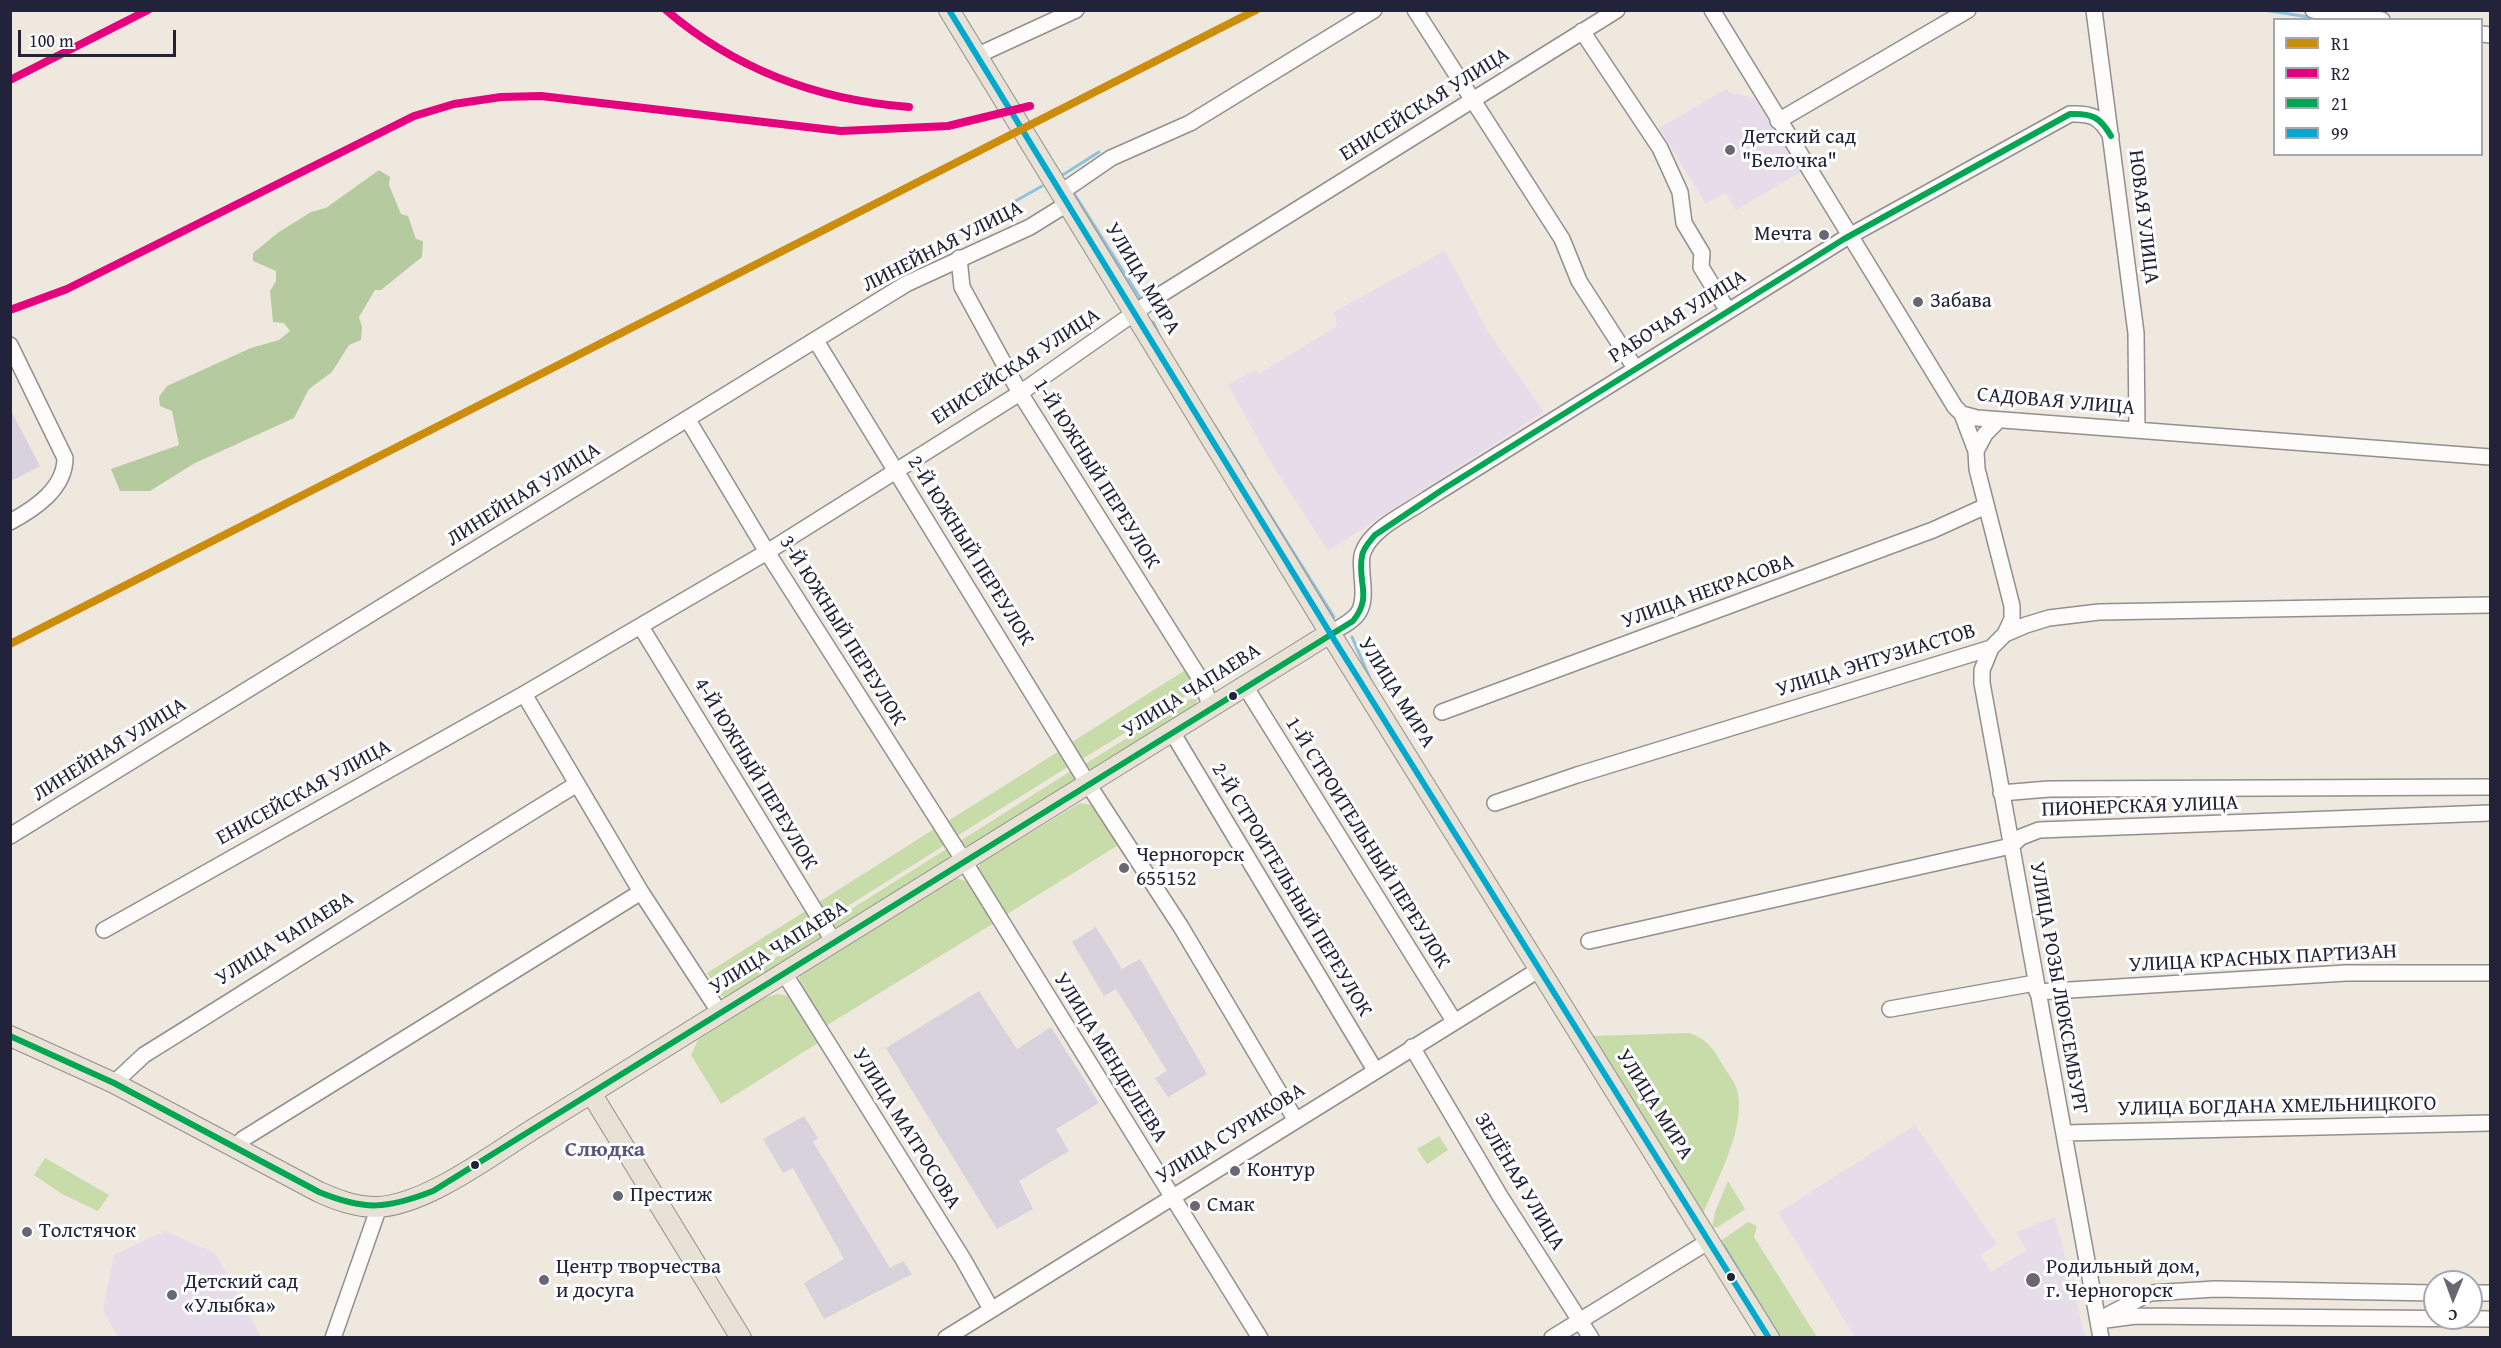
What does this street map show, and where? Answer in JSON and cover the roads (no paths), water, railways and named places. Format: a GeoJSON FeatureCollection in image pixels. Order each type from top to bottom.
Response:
{"type":"FeatureCollection","features":[{"type":"Feature","properties":{"kind":"main road","name":"УЛИЦА МИРА"},"geometry":{"type":"LineString","coordinates":[[949,10],[1330,633],[1769,1338]]}},
{"type":"Feature","properties":{"kind":"main road","name":"УЛИЦА ЧАПАЕВА"},"geometry":{"type":"LineString","coordinates":[[10,1036],[114,1083],[319,1192],[344,1202],[379,1207],[408,1201],[433,1191],[1330,633]]}},
{"type":"Feature","properties":{"kind":"main road"},"geometry":{"type":"LineString","coordinates":[[591,1093],[741,1338]]}},
{"type":"Feature","properties":{"kind":"street"},"geometry":{"type":"LineString","coordinates":[[976,56],[1076,10]]}},
{"type":"Feature","properties":{"kind":"street","name":"ЛИНЕЙНАЯ УЛИЦА"},"geometry":{"type":"LineString","coordinates":[[10,836],[906,284],[1030,227],[1111,158],[1190,123],[1374,10]]}},
{"type":"Feature","properties":{"kind":"street"},"geometry":{"type":"LineString","coordinates":[[1415,10],[1562,239],[1579,280],[1635,368]]}},
{"type":"Feature","properties":{"kind":"street","name":"ЕНИСЕЙСКАЯ УЛИЦА"},"geometry":{"type":"LineString","coordinates":[[105,930],[524,694],[767,552],[1020,393],[1160,295],[1617,10]]}},
{"type":"Feature","properties":{"kind":"street","name":"САДОВАЯ УЛИЦА"},"geometry":{"type":"LineString","coordinates":[[1712,10],[1852,241],[1955,407],[1962,414],[1999,420],[2490,457]]}},
{"type":"Feature","properties":{"kind":"street"},"geometry":{"type":"LineString","coordinates":[[1778,121],[1968,10]]}},
{"type":"Feature","properties":{"kind":"street","name":"НОВАЯ УЛИЦА"},"geometry":{"type":"LineString","coordinates":[[2094,10],[2136,333],[2137,430]]}},
{"type":"Feature","properties":{"kind":"street"},"geometry":{"type":"LineString","coordinates":[[2313,10],[2368,18]]}},
{"type":"Feature","properties":{"kind":"street"},"geometry":{"type":"LineString","coordinates":[[1582,31],[1660,148],[1680,192],[1684,223],[1702,253],[1701,267],[1728,311]]}},
{"type":"Feature","properties":{"kind":"street","name":"РАБОЧАЯ УЛИЦА"},"geometry":{"type":"LineString","coordinates":[[1330,633],[1368,615],[1362,554],[1375,535],[1635,368],[1728,311],[2070,114],[2096,116],[2104,123],[2111,136]]}},
{"type":"Feature","properties":{"kind":"street","name":"1-Й ЮЖНЫЙ ПЕРЕУЛОК"},"geometry":{"type":"LineString","coordinates":[[959,258],[962,287],[1020,393],[1202,682],[1211,708]]}},
{"type":"Feature","properties":{"kind":"street","name":"2-Й ЮЖНЫЙ ПЕРЕУЛОК"},"geometry":{"type":"LineString","coordinates":[[816,341],[1088,784],[1181,927],[1295,1119]]}},
{"type":"Feature","properties":{"kind":"street"},"geometry":{"type":"LineString","coordinates":[[10,345],[61,445],[65,467],[54,490],[45,499],[10,522]]}},
{"type":"Feature","properties":{"kind":"street"},"geometry":{"type":"LineString","coordinates":[[1962,414],[1976,451],[1977,469],[2012,606],[2012,619],[2005,634]]}},
{"type":"Feature","properties":{"kind":"street","name":"3-Й ЮЖНЫЙ ПЕРЕУЛОК"},"geometry":{"type":"LineString","coordinates":[[688,420],[767,552],[964,861]]}},
{"type":"Feature","properties":{"kind":"street"},"geometry":{"type":"LineString","coordinates":[[1976,451],[1984,434],[1999,420]]}},
{"type":"Feature","properties":{"kind":"street","name":"УЛИЦА НЕКРАСОВА"},"geometry":{"type":"LineString","coordinates":[[1442,712],[1933,530],[1986,506]]}},
{"type":"Feature","properties":{"kind":"street","name":"УЛИЦА ЭНТУЗИАСТОВ"},"geometry":{"type":"LineString","coordinates":[[1495,803],[1576,775],[1991,648],[2005,634],[2049,618],[2099,612],[2490,605]]}},
{"type":"Feature","properties":{"kind":"street","name":"4-Й ЮЖНЫЙ ПЕРЕУЛОК"},"geometry":{"type":"LineString","coordinates":[[640,627],[834,942]]}},
{"type":"Feature","properties":{"kind":"street","name":"УЛИЦА РОЗЫ ЛЮКСЕМБУРГ"},"geometry":{"type":"LineString","coordinates":[[1991,648],[1982,670],[1982,683],[2101,1338]]}},
{"type":"Feature","properties":{"kind":"street","name":"1-Й СТРОИТЕЛЬНЫЙ ПЕРЕУЛОК"},"geometry":{"type":"LineString","coordinates":[[1245,686],[1454,1021]]}},
{"type":"Feature","properties":{"kind":"street"},"geometry":{"type":"LineString","coordinates":[[524,694],[641,892],[720,1013]]}},
{"type":"Feature","properties":{"kind":"street","name":"2-Й СТРОИТЕЛЬНЫЙ ПЕРЕУЛОК"},"geometry":{"type":"LineString","coordinates":[[1172,732],[1375,1070]]}},
{"type":"Feature","properties":{"kind":"street","name":"УЛИЦА ЧАПАЕВА"},"geometry":{"type":"LineString","coordinates":[[114,1083],[144,1055],[577,784]]}},
{"type":"Feature","properties":{"kind":"street","name":"ПИОНЕРСКАЯ УЛИЦА"},"geometry":{"type":"LineString","coordinates":[[2001,793],[2049,789],[2490,787]]}},
{"type":"Feature","properties":{"kind":"street","name":"ПИОНЕРСКАЯ УЛИЦА"},"geometry":{"type":"LineString","coordinates":[[1589,941],[2011,846],[2021,837],[2039,830],[2089,826],[2154,827],[2490,813]]}},
{"type":"Feature","properties":{"kind":"street","name":"УЛИЦА МЕНДЕЛЕЕВА"},"geometry":{"type":"LineString","coordinates":[[964,861],[1260,1338]]}},
{"type":"Feature","properties":{"kind":"street"},"geometry":{"type":"LineString","coordinates":[[237,1149],[243,1139],[641,892]]}},
{"type":"Feature","properties":{"kind":"street","name":"УЛИЦА СУРИКОВА"},"geometry":{"type":"LineString","coordinates":[[946,1338],[1295,1119],[1540,969]]}},
{"type":"Feature","properties":{"kind":"street","name":"УЛИЦА МАТРОСОВА"},"geometry":{"type":"LineString","coordinates":[[784,973],[963,1259],[991,1310]]}},
{"type":"Feature","properties":{"kind":"street","name":"УЛИЦА КРАСНЫХ ПАРТИЗАН"},"geometry":{"type":"LineString","coordinates":[[1890,1009],[2036,988],[2346,973],[2490,973]]}},
{"type":"Feature","properties":{"kind":"street","name":"ЗЕЛЁНАЯ УЛИЦА"},"geometry":{"type":"LineString","coordinates":[[1412,1047],[1500,1196],[1591,1338]]}},
{"type":"Feature","properties":{"kind":"street","name":"УЛИЦА БОГДАНА ХМЕЛЬНИЦКОГО"},"geometry":{"type":"LineString","coordinates":[[2064,1133],[2490,1123]]}},
{"type":"Feature","properties":{"kind":"street"},"geometry":{"type":"LineString","coordinates":[[333,1338],[379,1207]]}},
{"type":"Feature","properties":{"kind":"street"},"geometry":{"type":"LineString","coordinates":[[1552,1338],[1709,1241]]}},
{"type":"Feature","properties":{"kind":"street"},"geometry":{"type":"LineString","coordinates":[[2098,1321],[2150,1293],[2215,1289],[2423,1293]]}},
{"type":"Feature","properties":{"kind":"street"},"geometry":{"type":"LineString","coordinates":[[2098,1321],[2162,1316],[2490,1319]]}},
{"type":"Feature","properties":{"kind":"waterway"},"geometry":{"type":"LineString","coordinates":[[2264,10],[2315,18]]}},
{"type":"Feature","properties":{"kind":"waterway"},"geometry":{"type":"LineString","coordinates":[[1061,176],[1099,152]]}},
{"type":"Feature","properties":{"kind":"waterway"},"geometry":{"type":"LineString","coordinates":[[1005,207],[1042,186]]}},
{"type":"Feature","properties":{"kind":"waterway"},"geometry":{"type":"LineString","coordinates":[[1075,195],[1140,298]]}},
{"type":"Feature","properties":{"kind":"waterway"},"geometry":{"type":"LineString","coordinates":[[1153,322],[1159,335]]}},
{"type":"Feature","properties":{"kind":"waterway"},"geometry":{"type":"LineString","coordinates":[[1214,425],[1245,474]]}},
{"type":"Feature","properties":{"kind":"waterway"},"geometry":{"type":"LineString","coordinates":[[1250,483],[1334,617]]}},
{"type":"Feature","properties":{"kind":"waterway"},"geometry":{"type":"LineString","coordinates":[[1352,637],[1371,681]]}},
{"type":"Feature","properties":{"kind":"waterway"},"geometry":{"type":"LineString","coordinates":[[1724,1246],[1780,1338]]}},
{"type":"Feature","properties":{"kind":"place","name":"Детский сад \"Белочка\""},"geometry":{"type":"Point","coordinates":[1730,150]}},
{"type":"Feature","properties":{"kind":"place","name":"Мечта"},"geometry":{"type":"Point","coordinates":[1824,235]}},
{"type":"Feature","properties":{"kind":"place","name":"Забава"},"geometry":{"type":"Point","coordinates":[1918,302]}},
{"type":"Feature","properties":{"kind":"place","name":"Черногорск 655152"},"geometry":{"type":"Point","coordinates":[1124,868]}},
{"type":"Feature","properties":{"kind":"place","name":"Контур"},"geometry":{"type":"Point","coordinates":[1235,1171]}},
{"type":"Feature","properties":{"kind":"place","name":"Престиж"},"geometry":{"type":"Point","coordinates":[618,1196]}},
{"type":"Feature","properties":{"kind":"place","name":"Смак"},"geometry":{"type":"Point","coordinates":[1195,1206]}},
{"type":"Feature","properties":{"kind":"place","name":"Толстячок"},"geometry":{"type":"Point","coordinates":[27,1232]}},
{"type":"Feature","properties":{"kind":"place","name":"Центр творчества и досуга"},"geometry":{"type":"Point","coordinates":[544,1280]}},
{"type":"Feature","properties":{"kind":"place","name":"Родильный дом, г. Черногорск"},"geometry":{"type":"Point","coordinates":[2033,1280]}},
{"type":"Feature","properties":{"kind":"place","name":"Детский сад «Улыбка»"},"geometry":{"type":"Point","coordinates":[172,1295]}},
{"type":"Feature","properties":{"kind":"district","name":"Слюдка"},"geometry":{"type":"Point","coordinates":[605,1150]}}]}
